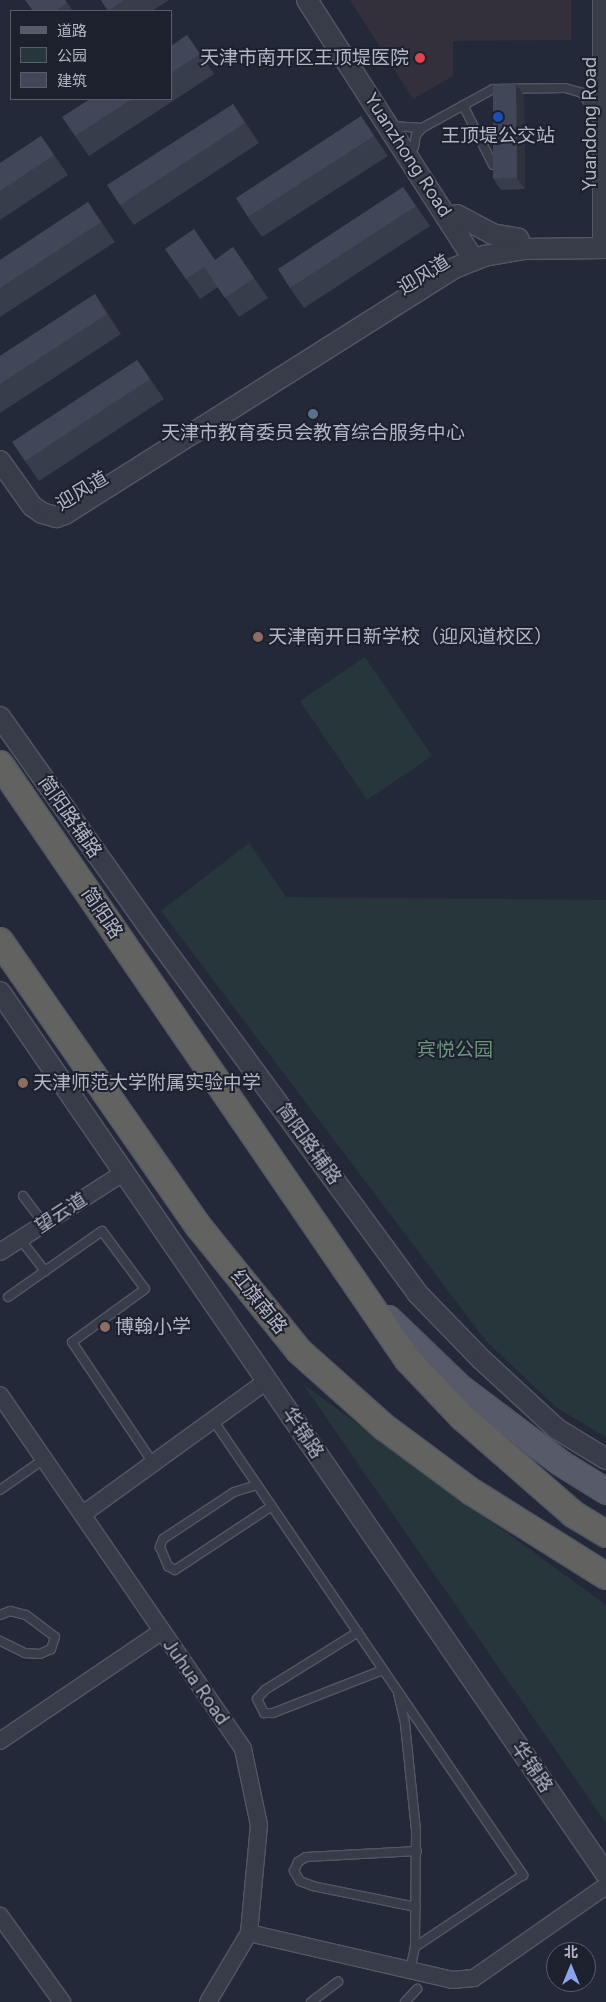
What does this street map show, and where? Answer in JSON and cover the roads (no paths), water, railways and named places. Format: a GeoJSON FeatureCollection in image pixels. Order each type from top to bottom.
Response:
{"type":"FeatureCollection","features":[{"type":"Feature","properties":{"kind":"highway","name":"简阳路"},"geometry":{"type":"LineString","coordinates":[[0,764],[368,1297]]}},
{"type":"Feature","properties":{"kind":"highway","name":"红旗南路"},"geometry":{"type":"LineString","coordinates":[[0,940],[199,1227],[299,1351],[384,1428],[456,1480],[606,1576]]}},
{"type":"Feature","properties":{"kind":"highway"},"geometry":{"type":"LineString","coordinates":[[368,1297],[408,1360],[462,1417],[573,1514],[606,1534]]}},
{"type":"Feature","properties":{"kind":"main road"},"geometry":{"type":"LineString","coordinates":[[368,1297],[461,1388],[560,1463],[606,1492]]}},
{"type":"Feature","properties":{"kind":"street","name":"Yuanzhong Road"},"geometry":{"type":"LineString","coordinates":[[307,0],[395,127],[414,147],[457,215],[476,252]]}},
{"type":"Feature","properties":{"kind":"street","name":"Yuanzhong Road"},"geometry":{"type":"LineString","coordinates":[[318,0],[395,127],[476,252]]}},
{"type":"Feature","properties":{"kind":"street","name":"Yuandong Road"},"geometry":{"type":"LineString","coordinates":[[590,0],[590,206],[601,242]]}},
{"type":"Feature","properties":{"kind":"street","name":"Yuandong Road"},"geometry":{"type":"LineString","coordinates":[[601,242],[603,0]]}},
{"type":"Feature","properties":{"kind":"street"},"geometry":{"type":"LineString","coordinates":[[457,215],[492,234],[519,239]]}},
{"type":"Feature","properties":{"kind":"street","name":"迎风道"},"geometry":{"type":"LineString","coordinates":[[0,460],[23,496],[42,513],[58,508],[476,252],[519,239],[601,242]]}},
{"type":"Feature","properties":{"kind":"street","name":"迎风道"},"geometry":{"type":"LineString","coordinates":[[476,252],[524,250],[601,242]]}},
{"type":"Feature","properties":{"kind":"street","name":"简阳路辅路"},"geometry":{"type":"LineString","coordinates":[[0,718],[147,925],[418,1293],[482,1360],[557,1428],[606,1459]]}},
{"type":"Feature","properties":{"kind":"street","name":"华锦路"},"geometry":{"type":"LineString","coordinates":[[0,992],[606,1874]]}},
{"type":"Feature","properties":{"kind":"street","name":"望云道"},"geometry":{"type":"LineString","coordinates":[[0,1252],[123,1173]]}},
{"type":"Feature","properties":{"kind":"street"},"geometry":{"type":"LineString","coordinates":[[83,1514],[268,1380]]}},
{"type":"Feature","properties":{"kind":"street","name":"Juhua Road"},"geometry":{"type":"LineString","coordinates":[[0,1395],[243,1749],[260,1825],[249,1933],[208,2002]]}},
{"type":"Feature","properties":{"kind":"street"},"geometry":{"type":"LineString","coordinates":[[0,1741],[161,1632]]}},
{"type":"Feature","properties":{"kind":"street"},"geometry":{"type":"LineString","coordinates":[[249,1933],[452,1980],[474,1978],[606,1886]]}},
{"type":"Feature","properties":{"kind":"street"},"geometry":{"type":"LineString","coordinates":[[0,1916],[62,2002]]}},
{"type":"Feature","properties":{"kind":"lane"},"geometry":{"type":"LineString","coordinates":[[414,147],[416,135],[422,128],[488,90],[509,88],[573,89],[585,96],[590,105]]}},
{"type":"Feature","properties":{"kind":"lane"},"geometry":{"type":"LineString","coordinates":[[463,105],[492,165]]}},
{"type":"Feature","properties":{"kind":"lane"},"geometry":{"type":"LineString","coordinates":[[395,127],[422,128]]}},
{"type":"Feature","properties":{"kind":"lane"},"geometry":{"type":"LineString","coordinates":[[23,1196],[44,1224]]}},
{"type":"Feature","properties":{"kind":"lane"},"geometry":{"type":"LineString","coordinates":[[8,1298],[102,1231],[145,1289],[72,1342],[153,1463]]}},
{"type":"Feature","properties":{"kind":"lane"},"geometry":{"type":"LineString","coordinates":[[20,1239],[45,1272]]}},
{"type":"Feature","properties":{"kind":"lane"},"geometry":{"type":"LineString","coordinates":[[213,1420],[524,1875],[415,1947]]}},
{"type":"Feature","properties":{"kind":"lane"},"geometry":{"type":"LineString","coordinates":[[0,1490],[44,1459]]}},
{"type":"Feature","properties":{"kind":"lane"},"geometry":{"type":"LineString","coordinates":[[257,1485],[234,1492],[163,1539],[160,1547],[168,1566],[175,1570],[272,1506]]}},
{"type":"Feature","properties":{"kind":"lane"},"geometry":{"type":"LineString","coordinates":[[0,1615],[10,1611],[26,1616],[55,1637],[51,1649],[40,1654],[25,1653],[0,1641]]}},
{"type":"Feature","properties":{"kind":"lane"},"geometry":{"type":"LineString","coordinates":[[358,1632],[265,1690],[257,1699],[264,1713],[273,1713],[383,1670]]}},
{"type":"Feature","properties":{"kind":"lane"},"geometry":{"type":"LineString","coordinates":[[397,1689],[405,1724],[417,1851],[415,1947],[410,1971]]}},
{"type":"Feature","properties":{"kind":"lane"},"geometry":{"type":"LineString","coordinates":[[416,1907],[313,1886],[300,1882],[294,1871],[298,1862],[306,1857],[417,1851]]}},
{"type":"Feature","properties":{"kind":"lane"},"geometry":{"type":"LineString","coordinates":[[311,2002],[338,1982]]}},
{"type":"Feature","properties":{"kind":"lane"},"geometry":{"type":"LineString","coordinates":[[405,2002],[417,1989]]}},
{"type":"Feature","properties":{"kind":"place","name":"天津市南开区王顶堤医院"},"geometry":{"type":"Point","coordinates":[420,58]}},
{"type":"Feature","properties":{"kind":"place","name":"王顶堤公交站"},"geometry":{"type":"Point","coordinates":[498,117]}},
{"type":"Feature","properties":{"kind":"place","name":"天津市教育委员会教育综合服务中心"},"geometry":{"type":"Point","coordinates":[313,414]}},
{"type":"Feature","properties":{"kind":"place","name":"天津南开日新学校（迎风道校区）"},"geometry":{"type":"Point","coordinates":[258,637]}},
{"type":"Feature","properties":{"kind":"place","name":"天津师范大学附属实验中学"},"geometry":{"type":"Point","coordinates":[23,1083]}},
{"type":"Feature","properties":{"kind":"place","name":"博翰小学"},"geometry":{"type":"Point","coordinates":[105,1327]}},
{"type":"Feature","properties":{"kind":"park label","name":"宾悦公园"},"geometry":{"type":"Point","coordinates":[455,1050]}}]}
